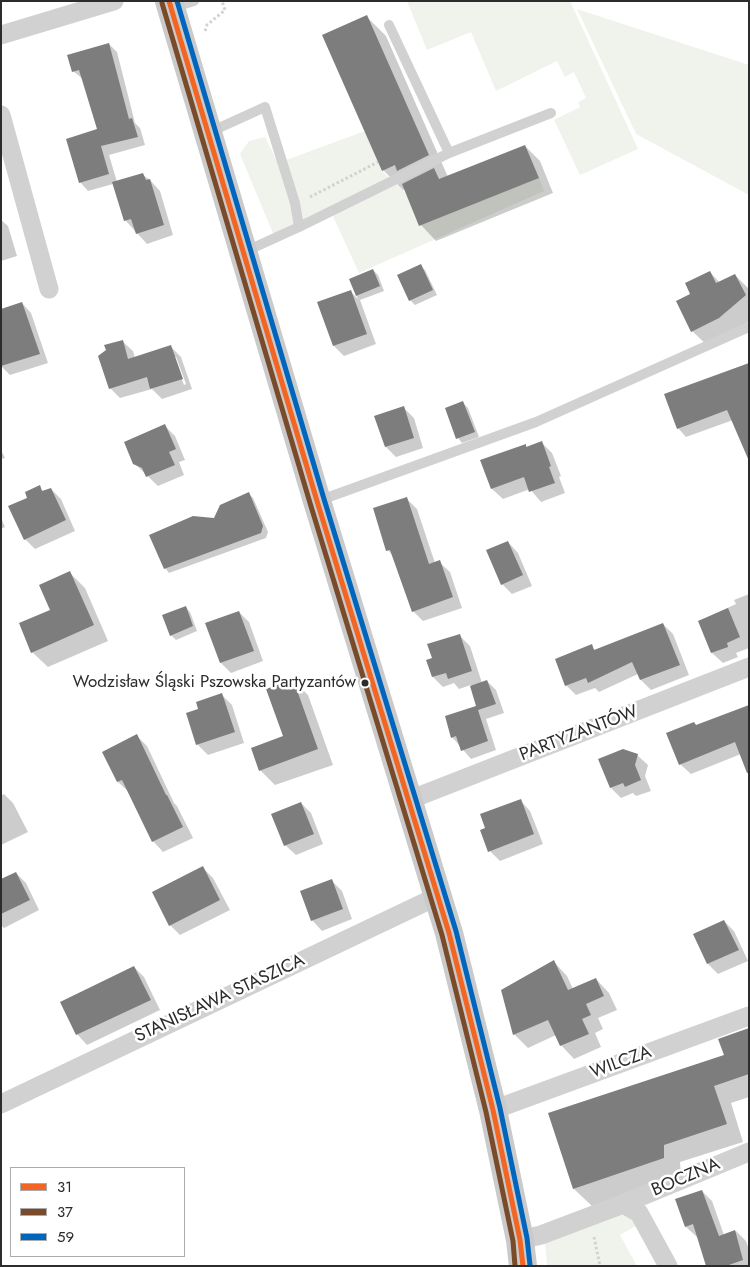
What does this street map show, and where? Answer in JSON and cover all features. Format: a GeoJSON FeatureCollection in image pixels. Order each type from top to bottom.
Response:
{"type":"FeatureCollection","features":[{"type":"Feature","properties":{"kind":"main road"},"geometry":{"type":"LineString","coordinates":[[178,4],[207,133],[438,896],[466,998],[493,1110],[522,1253]]}},
{"type":"Feature","properties":{"kind":"street"},"geometry":{"type":"LineString","coordinates":[[1,35],[114,1]]}},
{"type":"Feature","properties":{"kind":"street"},"geometry":{"type":"LineString","coordinates":[[1,115],[49,289]]}},
{"type":"Feature","properties":{"kind":"street","name":"PARTYZANTÓW"},"geometry":{"type":"LineString","coordinates":[[409,800],[749,667]]}},
{"type":"Feature","properties":{"kind":"street","name":"STANISŁAWA STASZICA"},"geometry":{"type":"LineString","coordinates":[[1,1104],[438,896]]}},
{"type":"Feature","properties":{"kind":"street","name":"WILCZA"},"geometry":{"type":"LineString","coordinates":[[493,1110],[749,1016]]}},
{"type":"Feature","properties":{"kind":"street","name":"BOCZNA"},"geometry":{"type":"LineString","coordinates":[[522,1253],[541,1235],[623,1204],[749,1152]]}},
{"type":"Feature","properties":{"kind":"street","name":"BOCZNA"},"geometry":{"type":"LineString","coordinates":[[623,1204],[639,1213],[668,1266]]}},
{"type":"Feature","properties":{"kind":"lane"},"geometry":{"type":"LineString","coordinates":[[388,25],[449,153]]}},
{"type":"Feature","properties":{"kind":"lane"},"geometry":{"type":"LineString","coordinates":[[207,133],[265,107],[300,227]]}},
{"type":"Feature","properties":{"kind":"lane"},"geometry":{"type":"LineString","coordinates":[[243,252],[300,227],[449,153],[551,113]]}},
{"type":"Feature","properties":{"kind":"lane"},"geometry":{"type":"LineString","coordinates":[[317,501],[536,422],[749,327]]}},
{"type":"Feature","properties":{"kind":"path"},"geometry":{"type":"LineString","coordinates":[[203,38],[207,25],[225,10],[222,1]]}},
{"type":"Feature","properties":{"kind":"path"},"geometry":{"type":"LineString","coordinates":[[294,204],[378,162]]}},
{"type":"Feature","properties":{"kind":"path"},"geometry":{"type":"LineString","coordinates":[[588,1217],[600,1266]]}},
{"type":"Feature","properties":{"kind":"shaded area"},"geometry":{"type":"Polygon","coordinates":[[[407,1],[570,1],[638,149],[580,175],[554,120],[580,107],[578,102],[586,98],[574,72],[565,77],[557,61],[496,91],[471,32],[427,50],[407,1]]]}},
{"type":"Feature","properties":{"kind":"shaded area"},"geometry":{"type":"Polygon","coordinates":[[[577,9],[749,65],[749,195],[636,134],[577,9]]]}},
{"type":"Feature","properties":{"kind":"shaded area"},"geometry":{"type":"Polygon","coordinates":[[[365,131],[382,171],[406,193],[420,226],[539,178],[544,191],[359,273],[331,212],[275,238],[240,154],[249,141],[265,137],[278,163],[365,131]]]}},
{"type":"Feature","properties":{"kind":"shaded area"},"geometry":{"type":"Polygon","coordinates":[[[621,1211],[639,1224],[620,1235],[637,1266],[547,1266],[545,1242],[621,1211]]]}},
{"type":"Feature","properties":{"kind":"building"},"geometry":{"type":"Polygon","coordinates":[[[367,15],[429,155],[397,171],[395,165],[382,171],[322,35],[367,15]]]}},
{"type":"Feature","properties":{"kind":"building"},"geometry":{"type":"Polygon","coordinates":[[[109,43],[129,119],[132,118],[138,137],[101,146],[109,174],[79,183],[66,139],[97,129],[79,70],[72,72],[67,55],[109,43]]]}},
{"type":"Feature","properties":{"kind":"building"},"geometry":{"type":"Polygon","coordinates":[[[525,145],[539,178],[419,226],[402,184],[434,168],[439,179],[525,145]]]}},
{"type":"Feature","properties":{"kind":"building"},"geometry":{"type":"Polygon","coordinates":[[[143,173],[146,180],[150,179],[164,225],[136,234],[131,219],[124,221],[112,182],[143,173]]]}},
{"type":"Feature","properties":{"kind":"building"},"geometry":{"type":"Polygon","coordinates":[[[421,264],[433,290],[409,301],[397,275],[421,264]]]}},
{"type":"Feature","properties":{"kind":"building"},"geometry":{"type":"Polygon","coordinates":[[[373,269],[380,286],[356,296],[349,279],[373,269]]]}},
{"type":"Feature","properties":{"kind":"building"},"geometry":{"type":"Polygon","coordinates":[[[710,271],[716,283],[735,274],[746,295],[719,318],[691,332],[676,301],[690,294],[685,283],[710,271]]]}},
{"type":"Feature","properties":{"kind":"building"},"geometry":{"type":"Polygon","coordinates":[[[351,290],[367,334],[333,346],[317,302],[351,290]]]}},
{"type":"Feature","properties":{"kind":"building"},"geometry":{"type":"Polygon","coordinates":[[[22,302],[40,354],[1,366],[1,309],[22,302]]]}},
{"type":"Feature","properties":{"kind":"building"},"geometry":{"type":"Polygon","coordinates":[[[123,340],[128,359],[171,345],[183,379],[150,389],[147,377],[109,389],[98,356],[106,350],[104,345],[123,340]]]}},
{"type":"Feature","properties":{"kind":"building"},"geometry":{"type":"Polygon","coordinates":[[[749,363],[749,461],[727,410],[677,429],[664,394],[749,363]]]}},
{"type":"Feature","properties":{"kind":"building"},"geometry":{"type":"Polygon","coordinates":[[[463,401],[475,432],[456,439],[445,408],[463,401]]]}},
{"type":"Feature","properties":{"kind":"building"},"geometry":{"type":"Polygon","coordinates":[[[404,406],[414,438],[385,447],[374,416],[404,406]]]}},
{"type":"Feature","properties":{"kind":"building"},"geometry":{"type":"Polygon","coordinates":[[[165,424],[176,449],[169,452],[175,465],[146,477],[142,468],[133,464],[124,442],[165,424]]]}},
{"type":"Feature","properties":{"kind":"building"},"geometry":{"type":"Polygon","coordinates":[[[542,441],[555,483],[529,492],[524,477],[491,489],[480,460],[526,444],[526,447],[542,441]]]}},
{"type":"Feature","properties":{"kind":"building"},"geometry":{"type":"Polygon","coordinates":[[[40,485],[42,491],[51,488],[66,520],[24,540],[8,506],[27,498],[25,492],[40,485]]]}},
{"type":"Feature","properties":{"kind":"building"},"geometry":{"type":"Polygon","coordinates":[[[249,492],[263,526],[261,533],[164,569],[149,535],[193,516],[214,518],[220,505],[249,492]]]}},
{"type":"Feature","properties":{"kind":"building"},"geometry":{"type":"Polygon","coordinates":[[[407,497],[429,564],[440,560],[453,597],[412,612],[390,550],[386,551],[373,508],[407,497]]]}},
{"type":"Feature","properties":{"kind":"building"},"geometry":{"type":"Polygon","coordinates":[[[508,541],[523,575],[501,585],[486,550],[508,541]]]}},
{"type":"Feature","properties":{"kind":"building"},"geometry":{"type":"Polygon","coordinates":[[[70,571],[94,625],[31,653],[19,623],[50,610],[39,585],[70,571]]]}},
{"type":"Feature","properties":{"kind":"building"},"geometry":{"type":"Polygon","coordinates":[[[186,606],[193,626],[170,636],[162,615],[186,606]]]}},
{"type":"Feature","properties":{"kind":"building"},"geometry":{"type":"Polygon","coordinates":[[[728,608],[740,637],[727,643],[728,647],[711,653],[698,621],[728,608]]]}},
{"type":"Feature","properties":{"kind":"building"},"geometry":{"type":"Polygon","coordinates":[[[239,611],[254,651],[220,663],[205,623],[239,611]]]}},
{"type":"Feature","properties":{"kind":"building"},"geometry":{"type":"Polygon","coordinates":[[[663,623],[680,665],[640,680],[632,662],[588,683],[586,678],[565,686],[555,659],[592,644],[594,650],[663,623]]]}},
{"type":"Feature","properties":{"kind":"building"},"geometry":{"type":"Polygon","coordinates":[[[460,634],[472,671],[448,679],[446,673],[432,677],[426,660],[432,658],[427,644],[460,634]]]}},
{"type":"Feature","properties":{"kind":"building"},"geometry":{"type":"Polygon","coordinates":[[[293,679],[318,749],[259,771],[251,748],[283,736],[266,689],[293,679]]]}},
{"type":"Feature","properties":{"kind":"building"},"geometry":{"type":"Polygon","coordinates":[[[487,680],[496,704],[478,710],[488,741],[461,751],[456,736],[451,738],[445,716],[476,706],[470,686],[487,680]]]}},
{"type":"Feature","properties":{"kind":"building"},"geometry":{"type":"Polygon","coordinates":[[[222,693],[235,732],[196,745],[186,713],[198,709],[196,702],[222,693]]]}},
{"type":"Feature","properties":{"kind":"building"},"geometry":{"type":"Polygon","coordinates":[[[749,705],[749,773],[747,773],[735,742],[679,765],[666,733],[694,722],[696,725],[749,705]]]}},
{"type":"Feature","properties":{"kind":"building"},"geometry":{"type":"Polygon","coordinates":[[[137,734],[183,827],[152,842],[122,780],[117,782],[102,752],[137,734]]]}},
{"type":"Feature","properties":{"kind":"building"},"geometry":{"type":"Polygon","coordinates":[[[623,749],[638,754],[635,765],[641,780],[625,787],[623,783],[610,788],[598,759],[623,749]]]}},
{"type":"Feature","properties":{"kind":"building"},"geometry":{"type":"Polygon","coordinates":[[[521,799],[534,834],[488,852],[480,830],[485,828],[480,814],[521,799]]]}},
{"type":"Feature","properties":{"kind":"building"},"geometry":{"type":"Polygon","coordinates":[[[301,802],[314,834],[284,846],[271,814],[301,802]]]}},
{"type":"Feature","properties":{"kind":"building"},"geometry":{"type":"Polygon","coordinates":[[[203,866],[220,900],[169,926],[152,892],[203,866]]]}},
{"type":"Feature","properties":{"kind":"building"},"geometry":{"type":"Polygon","coordinates":[[[16,872],[30,900],[1,914],[1,879],[16,872]]]}},
{"type":"Feature","properties":{"kind":"building"},"geometry":{"type":"Polygon","coordinates":[[[332,879],[343,909],[311,921],[300,891],[332,879]]]}},
{"type":"Feature","properties":{"kind":"building"},"geometry":{"type":"Polygon","coordinates":[[[724,920],[739,950],[707,964],[693,934],[724,920]]]}},
{"type":"Feature","properties":{"kind":"building"},"geometry":{"type":"Polygon","coordinates":[[[554,960],[568,990],[596,978],[604,996],[586,1004],[591,1015],[582,1019],[589,1034],[560,1046],[548,1020],[513,1035],[501,990],[554,960]]]}},
{"type":"Feature","properties":{"kind":"building"},"geometry":{"type":"Polygon","coordinates":[[[134,966],[151,1000],[76,1035],[60,1002],[134,966]]]}},
{"type":"Feature","properties":{"kind":"building"},"geometry":{"type":"Polygon","coordinates":[[[749,1028],[749,1074],[714,1086],[727,1124],[664,1145],[664,1158],[573,1189],[548,1113],[724,1055],[718,1039],[749,1028]]]}},
{"type":"Feature","properties":{"kind":"building"},"geometry":{"type":"Polygon","coordinates":[[[702,1190],[719,1236],[735,1230],[743,1260],[726,1266],[706,1266],[693,1224],[685,1227],[675,1199],[702,1190]]]}},
{"type":"Feature","properties":{"kind":"transit line","name":"31"},"geometry":{"type":"LineString","coordinates":[[169,1],[317,501],[449,933],[493,1110],[520,1240],[523,1266]]}},
{"type":"Feature","properties":{"kind":"transit line","name":"59"},"geometry":{"type":"LineString","coordinates":[[177,1],[324,499],[456,931],[500,1108],[527,1238],[530,1265]]}},
{"type":"Feature","properties":{"kind":"transit line","name":"37"},"geometry":{"type":"LineString","coordinates":[[162,3],[310,503],[442,935],[486,1112],[513,1241],[515,1266]]}},
{"type":"Feature","properties":{"kind":"place","name":"Wodzisław Śląski Pszowska Partyzantów"},"geometry":{"type":"Point","coordinates":[365,683]}}]}
